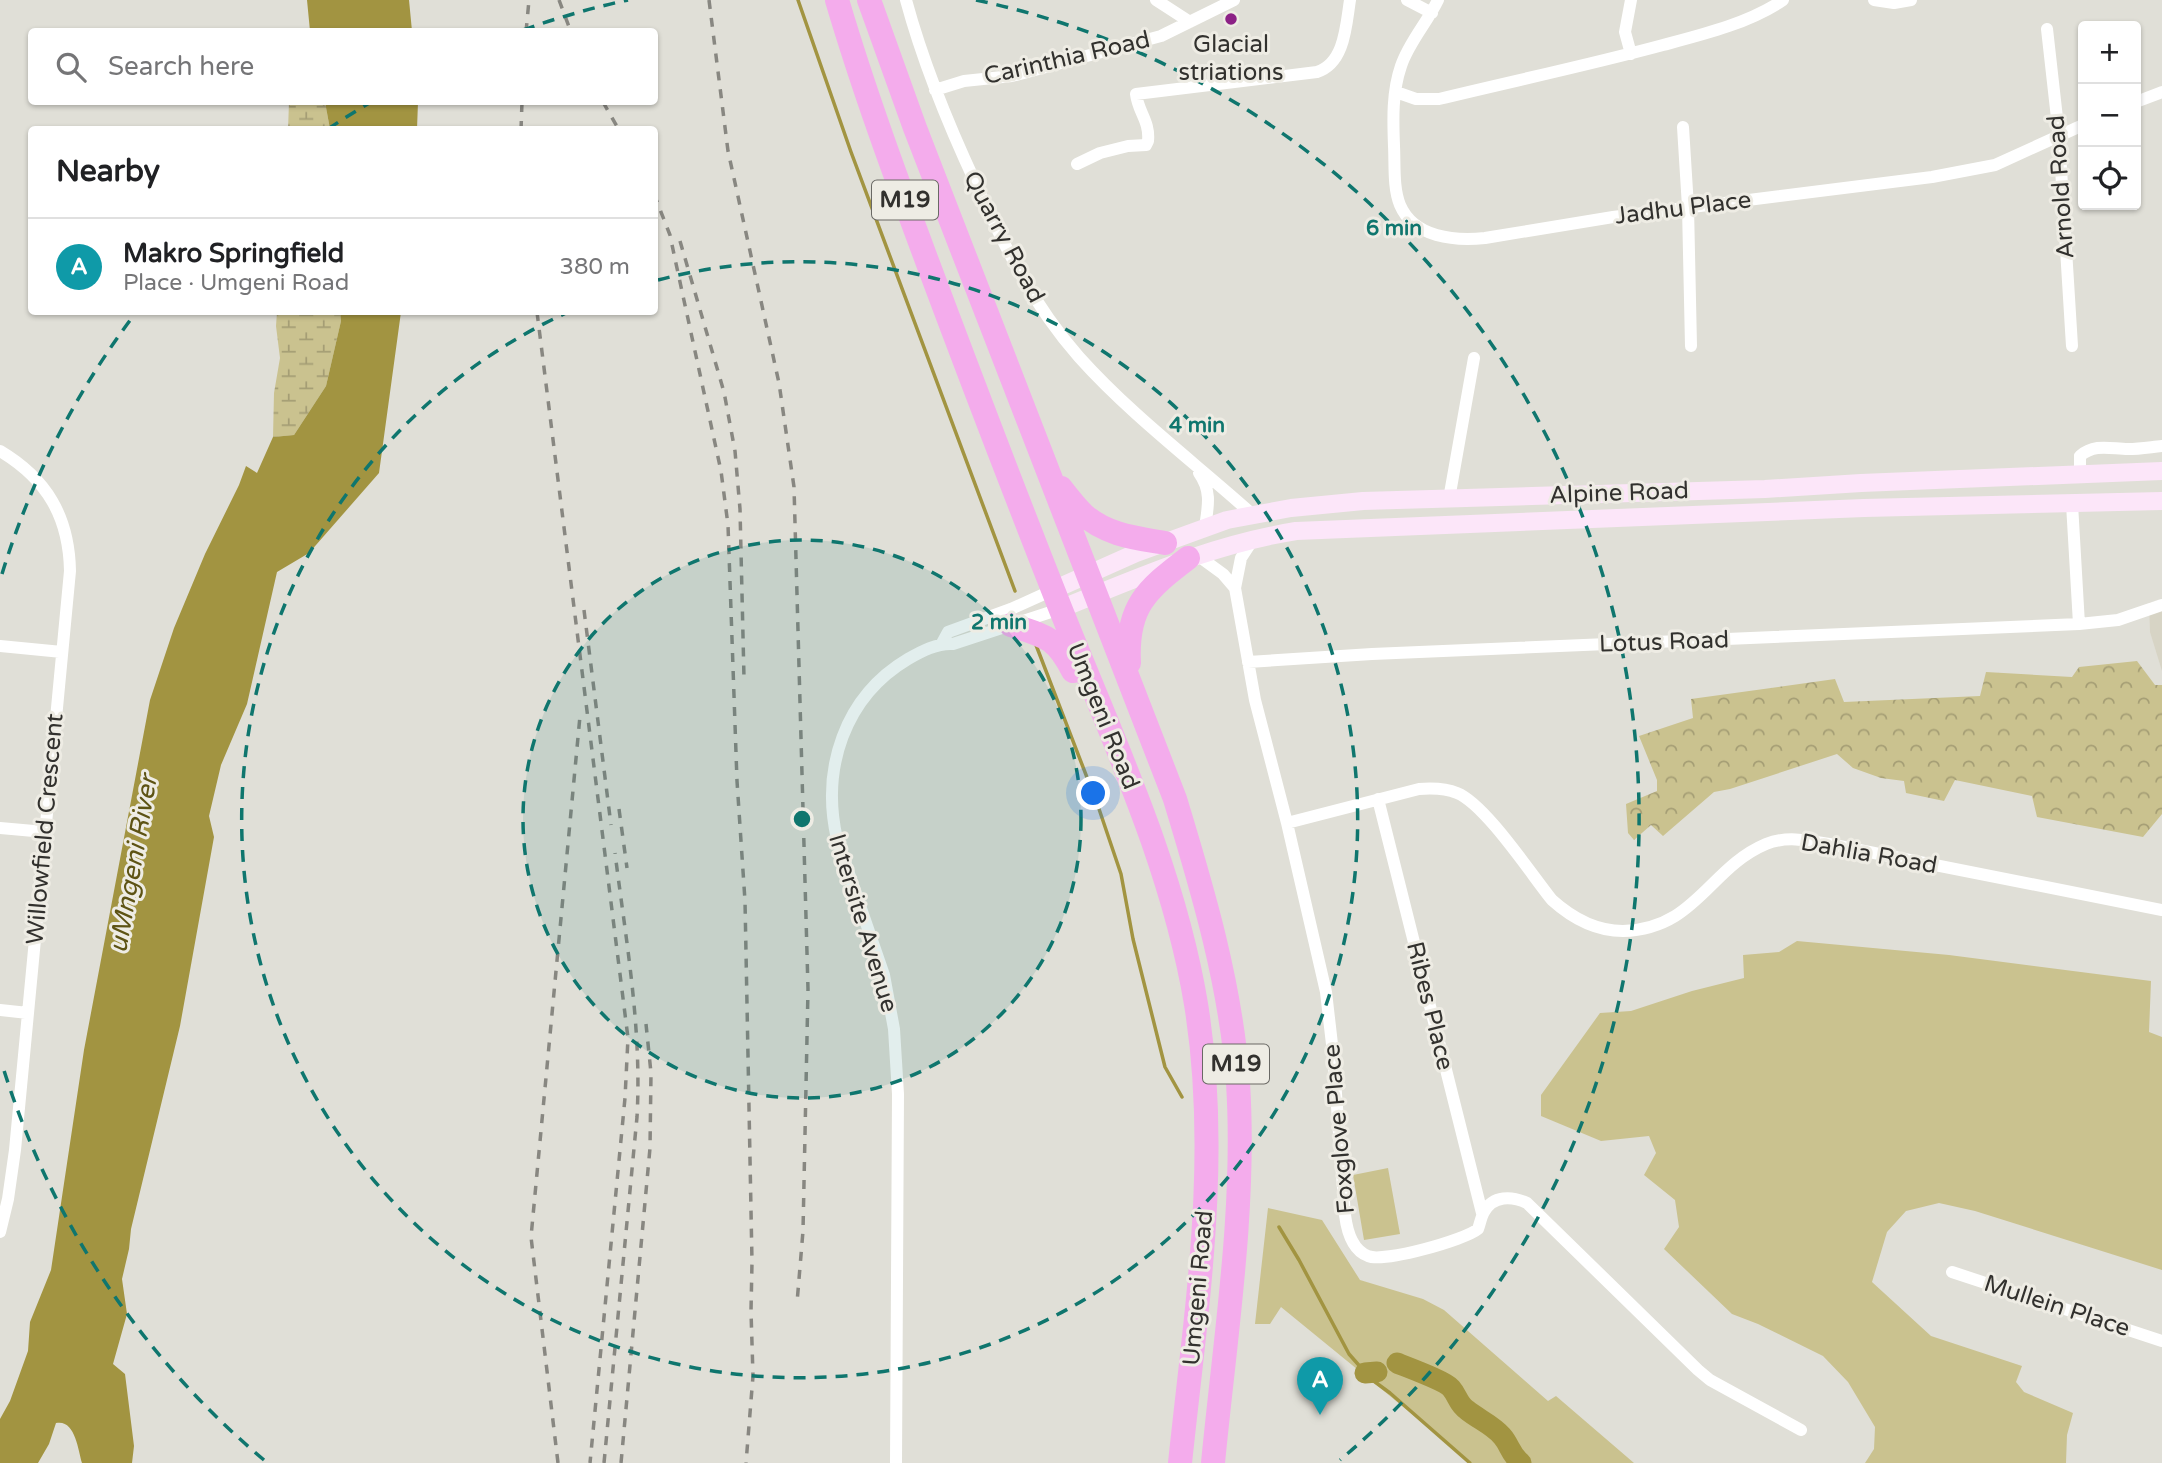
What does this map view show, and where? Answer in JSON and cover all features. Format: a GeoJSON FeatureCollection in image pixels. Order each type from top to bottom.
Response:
{"type":"FeatureCollection","features":[{"type":"Feature","properties":{"kind":"highway","name":"Umgeni Road"},"geometry":{"type":"LineString","coordinates":[[837,0],[852,53],[978,399],[1154,843],[1184,944],[1196,1004],[1208,1123],[1203,1246],[1180,1463]]}},
{"type":"Feature","properties":{"kind":"highway","name":"Umgeni Road"},"geometry":{"type":"LineString","coordinates":[[869,0],[915,128],[1175,799],[1219,956],[1238,1082],[1240,1195],[1213,1463]]}},
{"type":"Feature","properties":{"kind":"highway"},"geometry":{"type":"LineString","coordinates":[[1049,475],[1082,512],[1104,528],[1117,534],[1165,543]]}},
{"type":"Feature","properties":{"kind":"highway"},"geometry":{"type":"LineString","coordinates":[[1130,680],[1128,639],[1140,604],[1151,589],[1192,556]]}},
{"type":"Feature","properties":{"kind":"highway"},"geometry":{"type":"LineString","coordinates":[[1011,625],[1049,638],[1064,654],[1154,843]]}},
{"type":"Feature","properties":{"kind":"main road","name":"Alpine Road"},"geometry":{"type":"LineString","coordinates":[[1092,584],[1165,543],[1205,527],[1252,514],[1291,508],[1363,501],[1765,489],[2162,471]]}},
{"type":"Feature","properties":{"kind":"main road"},"geometry":{"type":"LineString","coordinates":[[1765,489],[1768,503],[1804,512]]}},
{"type":"Feature","properties":{"kind":"main road","name":"Alpine Road"},"geometry":{"type":"LineString","coordinates":[[1092,584],[1254,538],[1296,531],[1864,508],[2162,501]]}},
{"type":"Feature","properties":{"kind":"main road"},"geometry":{"type":"LineString","coordinates":[[1057,599],[1092,584]]}},
{"type":"Feature","properties":{"kind":"street","name":"Quarry Road"},"geometry":{"type":"LineString","coordinates":[[906,0],[935,90],[962,153],[1004,247],[1039,306],[1101,380],[1252,514]]}},
{"type":"Feature","properties":{"kind":"street"},"geometry":{"type":"LineString","coordinates":[[1156,0],[1190,22]]}},
{"type":"Feature","properties":{"kind":"street","name":"Carinthia Road"},"geometry":{"type":"LineString","coordinates":[[935,90],[952,83],[1012,76],[1169,34],[1234,0]]}},
{"type":"Feature","properties":{"kind":"street"},"geometry":{"type":"LineString","coordinates":[[1077,164],[1100,153],[1146,145],[1148,126],[1136,94],[1324,69],[1333,62],[1341,44],[1350,0]]}},
{"type":"Feature","properties":{"kind":"street"},"geometry":{"type":"LineString","coordinates":[[1407,0],[1432,13]]}},
{"type":"Feature","properties":{"kind":"street","name":"Jadhu Place"},"geometry":{"type":"LineString","coordinates":[[1438,0],[1401,67],[1393,114],[1398,199],[1412,222],[1438,237],[1471,240],[1557,225],[1971,170],[1995,165],[2078,127]]}},
{"type":"Feature","properties":{"kind":"street"},"geometry":{"type":"LineString","coordinates":[[1631,0],[1625,32],[1631,54]]}},
{"type":"Feature","properties":{"kind":"street"},"geometry":{"type":"LineString","coordinates":[[1396,92],[1416,99],[1439,99],[1631,54],[1716,30],[1783,0]]}},
{"type":"Feature","properties":{"kind":"street"},"geometry":{"type":"LineString","coordinates":[[1874,0],[1894,4],[1911,0]]}},
{"type":"Feature","properties":{"kind":"street","name":"Arnold Road"},"geometry":{"type":"LineString","coordinates":[[2047,29],[2059,136],[2072,346]]}},
{"type":"Feature","properties":{"kind":"street"},"geometry":{"type":"LineString","coordinates":[[2141,100],[2162,92]]}},
{"type":"Feature","properties":{"kind":"street"},"geometry":{"type":"LineString","coordinates":[[1683,127],[1692,346]]}},
{"type":"Feature","properties":{"kind":"street"},"geometry":{"type":"LineString","coordinates":[[1450,499],[1474,358]]}},
{"type":"Feature","properties":{"kind":"street"},"geometry":{"type":"LineString","coordinates":[[2080,474],[2080,456],[2087,450],[2162,446]]}},
{"type":"Feature","properties":{"kind":"street","name":"Willowfield Crescent"},"geometry":{"type":"LineString","coordinates":[[0,451],[20,464],[41,484],[53,502],[65,527],[70,571],[15,1150],[0,1233]]}},
{"type":"Feature","properties":{"kind":"street","name":"Quarry Road"},"geometry":{"type":"LineString","coordinates":[[1193,464],[1207,485],[1205,527]]}},
{"type":"Feature","properties":{"kind":"street"},"geometry":{"type":"LineString","coordinates":[[2072,504],[2079,624]]}},
{"type":"Feature","properties":{"kind":"street","name":"Foxglove Place"},"geometry":{"type":"LineString","coordinates":[[1254,538],[1241,558],[1235,588],[1261,724],[1287,823],[1329,1012],[1345,1215],[1350,1238],[1356,1247],[1369,1257],[1389,1258],[1464,1238],[1478,1229],[1482,1213],[1496,1201],[1518,1198],[1527,1203],[1688,1362],[1710,1380],[1801,1430]]}},
{"type":"Feature","properties":{"kind":"street"},"geometry":{"type":"LineString","coordinates":[[1192,556],[1223,573],[1235,588]]}},
{"type":"Feature","properties":{"kind":"street","name":"Intersite Avenue"},"geometry":{"type":"LineString","coordinates":[[895,1463],[898,1094],[896,1044],[884,975],[837,839],[831,793],[837,756],[850,720],[862,699],[892,669],[942,643],[953,644],[1011,625],[1057,599]]}},
{"type":"Feature","properties":{"kind":"street","name":"Intersite Avenue"},"geometry":{"type":"LineString","coordinates":[[942,643],[948,632],[1011,608],[1057,599]]}},
{"type":"Feature","properties":{"kind":"street","name":"Lotus Road"},"geometry":{"type":"LineString","coordinates":[[1248,662],[1372,654],[2079,624],[2118,620],[2162,605]]}},
{"type":"Feature","properties":{"kind":"street"},"geometry":{"type":"LineString","coordinates":[[0,646],[62,652]]}},
{"type":"Feature","properties":{"kind":"street","name":"Dahlia Road"},"geometry":{"type":"LineString","coordinates":[[1287,823],[1427,788],[1459,793],[1479,808],[1552,900],[1577,919],[1603,929],[1635,930],[1663,923],[1686,909],[1744,857],[1767,844],[1783,839],[1834,845],[2162,910]]}},
{"type":"Feature","properties":{"kind":"street","name":"Ribes Place"},"geometry":{"type":"LineString","coordinates":[[1378,799],[1482,1213]]}},
{"type":"Feature","properties":{"kind":"street"},"geometry":{"type":"LineString","coordinates":[[0,828],[45,832]]}},
{"type":"Feature","properties":{"kind":"street"},"geometry":{"type":"LineString","coordinates":[[0,1010],[28,1013]]}},
{"type":"Feature","properties":{"kind":"street","name":"Mullein Place"},"geometry":{"type":"LineString","coordinates":[[1952,1272],[2162,1340]]}},
{"type":"Feature","properties":{"kind":"shaded area"},"geometry":{"type":"Polygon","coordinates":[[[2162,599],[2162,671],[2150,632],[2149,603],[2162,599]]]}},
{"type":"Feature","properties":{"kind":"green space"},"geometry":{"type":"Polygon","coordinates":[[[289,105],[326,105],[329,126],[288,126],[289,105]]]}},
{"type":"Feature","properties":{"kind":"green space"},"geometry":{"type":"Polygon","coordinates":[[[277,315],[340,315],[326,386],[294,435],[273,437],[274,393],[280,358],[277,315]]]}},
{"type":"Feature","properties":{"kind":"green space"},"geometry":{"type":"Polygon","coordinates":[[[2137,661],[2155,685],[2162,685],[2162,814],[2143,837],[2037,817],[2032,796],[1955,780],[1944,801],[1906,793],[1904,781],[1881,778],[1853,768],[1837,754],[1714,792],[1663,836],[1651,825],[1634,840],[1628,833],[1626,804],[1657,791],[1657,780],[1639,736],[1693,718],[1691,699],[1835,679],[1844,702],[1980,696],[1986,672],[2072,677],[2079,667],[2137,661]]]}},
{"type":"Feature","properties":{"kind":"green space"},"geometry":{"type":"Polygon","coordinates":[[[1797,941],[1949,955],[2151,981],[2149,1032],[2162,1037],[2162,1270],[1975,1211],[1939,1203],[1906,1211],[1887,1232],[1872,1282],[1931,1336],[2022,1366],[2016,1382],[2024,1392],[2073,1413],[2067,1435],[2066,1463],[1865,1463],[1874,1449],[1875,1427],[1848,1382],[1823,1356],[1732,1314],[1664,1249],[1679,1227],[1675,1200],[1644,1175],[1656,1153],[1649,1136],[1601,1141],[1541,1116],[1541,1095],[1600,1013],[1631,1011],[1744,978],[1743,955],[1779,952],[1797,941]]]}},
{"type":"Feature","properties":{"kind":"green space"},"geometry":{"type":"Polygon","coordinates":[[[1388,1168],[1400,1234],[1364,1240],[1353,1175],[1388,1168]]]}},
{"type":"Feature","properties":{"kind":"green space"},"geometry":{"type":"Polygon","coordinates":[[[1268,1208],[1322,1220],[1360,1280],[1423,1299],[1444,1310],[1548,1401],[1556,1396],[1634,1463],[1472,1463],[1281,1307],[1270,1324],[1255,1324],[1268,1208]]]}},
{"type":"Feature","properties":{"kind":"water"},"geometry":{"type":"Polygon","coordinates":[[[307,0],[409,0],[412,28],[310,28],[307,0]]]}},
{"type":"Feature","properties":{"kind":"water"},"geometry":{"type":"Polygon","coordinates":[[[326,105],[418,105],[417,126],[329,126],[326,105]]]}},
{"type":"Feature","properties":{"kind":"water","name":"uMngeni River"},"geometry":{"type":"Polygon","coordinates":[[[340,315],[401,315],[379,473],[309,553],[277,572],[247,704],[221,765],[209,816],[214,837],[180,1026],[131,1229],[122,1279],[127,1314],[113,1364],[125,1374],[134,1446],[132,1463],[82,1463],[72,1430],[62,1423],[56,1423],[49,1444],[38,1463],[0,1463],[0,1419],[10,1401],[28,1351],[30,1322],[51,1270],[84,1050],[150,700],[174,628],[246,466],[257,473],[273,437],[294,435],[326,386],[340,315]]]}},
{"type":"Feature","properties":{"kind":"waterway"},"geometry":{"type":"LineString","coordinates":[[798,0],[851,152],[1015,591]]}},
{"type":"Feature","properties":{"kind":"waterway"},"geometry":{"type":"LineString","coordinates":[[1036,645],[1098,806],[1121,874],[1133,939],[1165,1067],[1182,1097]]}},
{"type":"Feature","properties":{"kind":"waterway"},"geometry":{"type":"LineString","coordinates":[[1279,1227],[1349,1354],[1371,1379],[1470,1463]]}},
{"type":"Feature","properties":{"kind":"waterway"},"geometry":{"type":"LineString","coordinates":[[1397,1363],[1447,1385],[1464,1408],[1490,1425],[1505,1439],[1521,1463]]}},
{"type":"Feature","properties":{"kind":"waterway"},"geometry":{"type":"LineString","coordinates":[[1365,1373],[1377,1372]]}},
{"type":"Feature","properties":{"kind":"railway"},"geometry":{"type":"LineString","coordinates":[[526,28],[529,0]]}},
{"type":"Feature","properties":{"kind":"railway"},"geometry":{"type":"LineString","coordinates":[[559,0],[570,28]]}},
{"type":"Feature","properties":{"kind":"railway"},"geometry":{"type":"LineString","coordinates":[[709,0],[728,151],[779,383],[794,487],[808,989],[803,1231],[797,1303]]}},
{"type":"Feature","properties":{"kind":"railway"},"geometry":{"type":"LineString","coordinates":[[521,126],[522,105]]}},
{"type":"Feature","properties":{"kind":"railway"},"geometry":{"type":"LineString","coordinates":[[605,105],[617,126]]}},
{"type":"Feature","properties":{"kind":"railway"},"geometry":{"type":"LineString","coordinates":[[658,204],[670,235],[721,471],[728,525],[737,781],[745,901],[752,1262],[753,1376],[746,1463]]}},
{"type":"Feature","properties":{"kind":"railway"},"geometry":{"type":"LineString","coordinates":[[680,241],[724,392],[735,451],[740,509],[744,678]]}},
{"type":"Feature","properties":{"kind":"railway"},"geometry":{"type":"LineString","coordinates":[[537,315],[628,1038],[625,1098],[590,1463]]}},
{"type":"Feature","properties":{"kind":"railway"},"geometry":{"type":"LineString","coordinates":[[584,610],[611,825]]}},
{"type":"Feature","properties":{"kind":"railway"},"geometry":{"type":"LineString","coordinates":[[558,1463],[531,1237],[580,716]]}},
{"type":"Feature","properties":{"kind":"railway"},"geometry":{"type":"LineString","coordinates":[[619,809],[627,868]]}},
{"type":"Feature","properties":{"kind":"railway"},"geometry":{"type":"LineString","coordinates":[[604,1463],[638,1084],[632,985],[615,853]]}},
{"type":"Feature","properties":{"kind":"railway"},"geometry":{"type":"LineString","coordinates":[[621,1463],[650,1148],[651,1073],[646,1024]]}},
{"type":"Feature","properties":{"kind":"place","name":"Glacial striations"},"geometry":{"type":"Point","coordinates":[1231,19]}},
{"type":"Feature","properties":{"kind":"place","name":"Makro Springfield"},"geometry":{"type":"Point","coordinates":[1320,1415]}}]}
